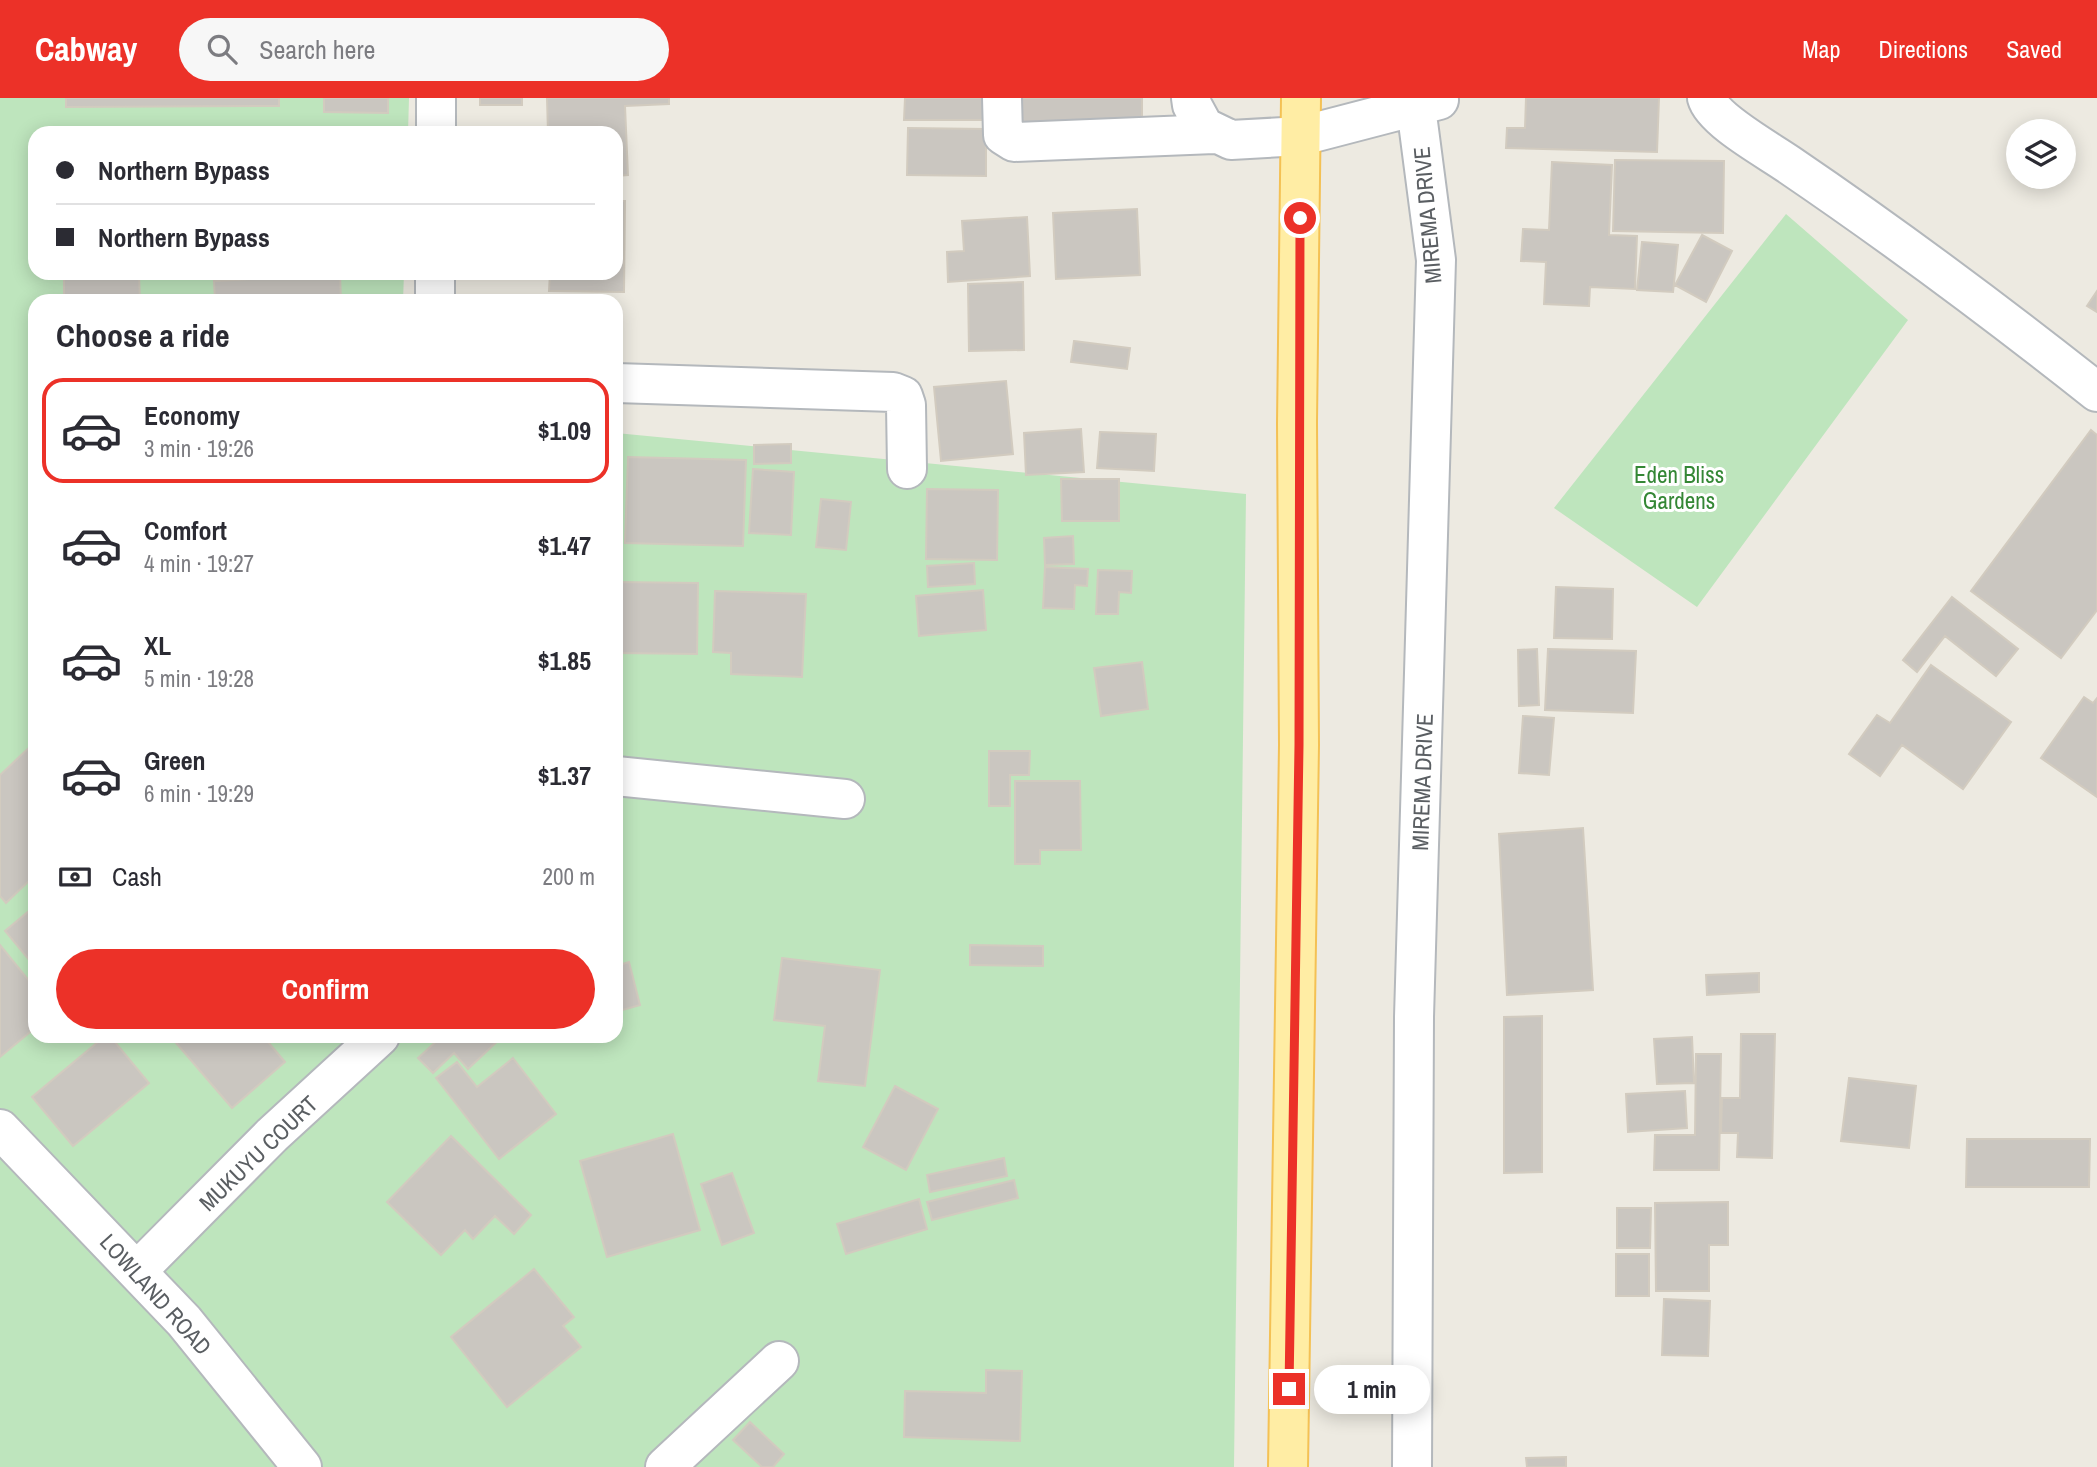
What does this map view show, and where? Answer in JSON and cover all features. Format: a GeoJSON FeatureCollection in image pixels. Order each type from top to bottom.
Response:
{"type":"FeatureCollection","features":[{"type":"Feature","properties":{"kind":"main road"},"geometry":{"type":"LineString","coordinates":[[1288,1467],[1299,745],[1297,411],[1301,98]]}},
{"type":"Feature","properties":{"kind":"street"},"geometry":{"type":"LineString","coordinates":[[436,98],[436,126]]}},
{"type":"Feature","properties":{"kind":"street"},"geometry":{"type":"LineString","coordinates":[[1002,98],[1003,135],[1014,142],[1214,134]]}},
{"type":"Feature","properties":{"kind":"street"},"geometry":{"type":"LineString","coordinates":[[1191,98],[1192,106],[1204,127],[1231,140],[1301,136],[1426,101]]}},
{"type":"Feature","properties":{"kind":"street","name":"MIREMA DRIVE"},"geometry":{"type":"LineString","coordinates":[[1412,1467],[1414,1017],[1436,260],[1426,101]]}},
{"type":"Feature","properties":{"kind":"street"},"geometry":{"type":"LineString","coordinates":[[1710,101],[1921,255],[2097,392]]}},
{"type":"Feature","properties":{"kind":"street"},"geometry":{"type":"LineString","coordinates":[[623,383],[893,391],[903,396],[906,405],[906,469]]}},
{"type":"Feature","properties":{"kind":"street"},"geometry":{"type":"LineString","coordinates":[[623,777],[845,799]]}},
{"type":"Feature","properties":{"kind":"street","name":"MUKUYU COURT"},"geometry":{"type":"LineString","coordinates":[[137,1271],[272,1135],[372,1043]]}},
{"type":"Feature","properties":{"kind":"street","name":"LOWLAND ROAD"},"geometry":{"type":"LineString","coordinates":[[0,1129],[184,1321],[302,1467]]}},
{"type":"Feature","properties":{"kind":"street"},"geometry":{"type":"LineString","coordinates":[[665,1467],[779,1361]]}},
{"type":"Feature","properties":{"kind":"green space"},"geometry":{"type":"Polygon","coordinates":[[[0,98],[409,98],[408,126],[28,126],[28,280],[404,280],[403,294],[28,294],[28,1043],[623,1043],[623,434],[1246,494],[1234,1467],[0,1467],[0,98]]]}},
{"type":"Feature","properties":{"kind":"green space","name":"Eden Bliss Gardens"},"geometry":{"type":"Polygon","coordinates":[[[1786,214],[1908,320],[1697,607],[1554,508],[1786,214]]]}},
{"type":"Feature","properties":{"kind":"building"},"geometry":{"type":"Polygon","coordinates":[[[66,98],[279,98],[279,106],[66,107],[66,98]]]}},
{"type":"Feature","properties":{"kind":"building"},"geometry":{"type":"Polygon","coordinates":[[[324,98],[388,98],[388,113],[324,112],[324,98]]]}},
{"type":"Feature","properties":{"kind":"building"},"geometry":{"type":"Polygon","coordinates":[[[480,98],[522,98],[522,105],[480,105],[480,98]]]}},
{"type":"Feature","properties":{"kind":"building"},"geometry":{"type":"Polygon","coordinates":[[[547,98],[669,98],[669,104],[625,106],[628,175],[623,175],[623,126],[548,126],[547,98]]]}},
{"type":"Feature","properties":{"kind":"building"},"geometry":{"type":"Polygon","coordinates":[[[905,98],[993,98],[993,120],[904,120],[905,98]]]}},
{"type":"Feature","properties":{"kind":"building"},"geometry":{"type":"Polygon","coordinates":[[[1008,98],[1142,98],[1142,129],[1008,131],[1008,98]]]}},
{"type":"Feature","properties":{"kind":"building"},"geometry":{"type":"Polygon","coordinates":[[[1526,98],[1659,98],[1657,152],[1506,148],[1507,128],[1525,128],[1526,98]]]}},
{"type":"Feature","properties":{"kind":"building"},"geometry":{"type":"Polygon","coordinates":[[[908,128],[986,129],[986,176],[907,175],[908,128]]]}},
{"type":"Feature","properties":{"kind":"building"},"geometry":{"type":"Polygon","coordinates":[[[1615,160],[1724,161],[1723,233],[1613,231],[1615,160]]]}},
{"type":"Feature","properties":{"kind":"building"},"geometry":{"type":"Polygon","coordinates":[[[1552,162],[1612,165],[1609,235],[1637,236],[1635,289],[1590,287],[1589,306],[1544,304],[1546,262],[1521,261],[1523,229],[1549,230],[1552,162]]]}},
{"type":"Feature","properties":{"kind":"building"},"geometry":{"type":"Polygon","coordinates":[[[625,201],[624,292],[549,291],[550,280],[623,280],[625,201]]]}},
{"type":"Feature","properties":{"kind":"building"},"geometry":{"type":"Polygon","coordinates":[[[1137,209],[1140,275],[1056,279],[1053,213],[1137,209]]]}},
{"type":"Feature","properties":{"kind":"building"},"geometry":{"type":"Polygon","coordinates":[[[1027,217],[1030,276],[948,282],[947,252],[964,251],[962,221],[1027,217]]]}},
{"type":"Feature","properties":{"kind":"building"},"geometry":{"type":"Polygon","coordinates":[[[1702,235],[1732,251],[1706,302],[1675,285],[1702,235]]]}},
{"type":"Feature","properties":{"kind":"building"},"geometry":{"type":"Polygon","coordinates":[[[1642,242],[1678,245],[1673,292],[1637,290],[1642,242]]]}},
{"type":"Feature","properties":{"kind":"building"},"geometry":{"type":"Polygon","coordinates":[[[64,280],[139,280],[140,294],[64,294],[64,280]]]}},
{"type":"Feature","properties":{"kind":"building"},"geometry":{"type":"Polygon","coordinates":[[[340,280],[341,294],[215,294],[214,281],[340,280]]]}},
{"type":"Feature","properties":{"kind":"building"},"geometry":{"type":"Polygon","coordinates":[[[1023,282],[1024,350],[969,351],[968,284],[1023,282]]]}},
{"type":"Feature","properties":{"kind":"building"},"geometry":{"type":"Polygon","coordinates":[[[2097,291],[2097,312],[2087,306],[2097,291]]]}},
{"type":"Feature","properties":{"kind":"building"},"geometry":{"type":"Polygon","coordinates":[[[1074,341],[1130,348],[1127,369],[1071,362],[1074,341]]]}},
{"type":"Feature","properties":{"kind":"building"},"geometry":{"type":"Polygon","coordinates":[[[1006,381],[1013,454],[941,461],[934,387],[1006,381]]]}},
{"type":"Feature","properties":{"kind":"building"},"geometry":{"type":"Polygon","coordinates":[[[1081,429],[1084,472],[1026,475],[1024,433],[1081,429]]]}},
{"type":"Feature","properties":{"kind":"building"},"geometry":{"type":"Polygon","coordinates":[[[2091,430],[2097,435],[2097,610],[2061,658],[1971,591],[2091,430]]]}},
{"type":"Feature","properties":{"kind":"building"},"geometry":{"type":"Polygon","coordinates":[[[1100,432],[1156,434],[1154,471],[1097,468],[1100,432]]]}},
{"type":"Feature","properties":{"kind":"building"},"geometry":{"type":"Polygon","coordinates":[[[791,444],[791,463],[754,464],[754,445],[791,444]]]}},
{"type":"Feature","properties":{"kind":"building"},"geometry":{"type":"Polygon","coordinates":[[[628,457],[746,460],[743,546],[625,543],[628,457]]]}},
{"type":"Feature","properties":{"kind":"building"},"geometry":{"type":"Polygon","coordinates":[[[753,469],[794,472],[791,535],[749,533],[753,469]]]}},
{"type":"Feature","properties":{"kind":"building"},"geometry":{"type":"Polygon","coordinates":[[[1061,479],[1119,479],[1119,521],[1062,521],[1061,479]]]}},
{"type":"Feature","properties":{"kind":"building"},"geometry":{"type":"Polygon","coordinates":[[[927,489],[998,490],[997,560],[926,559],[927,489]]]}},
{"type":"Feature","properties":{"kind":"building"},"geometry":{"type":"Polygon","coordinates":[[[821,499],[851,502],[846,550],[816,547],[821,499]]]}},
{"type":"Feature","properties":{"kind":"building"},"geometry":{"type":"Polygon","coordinates":[[[1073,536],[1074,564],[1045,565],[1044,538],[1073,536]]]}},
{"type":"Feature","properties":{"kind":"building"},"geometry":{"type":"Polygon","coordinates":[[[974,563],[975,584],[928,587],[927,566],[974,563]]]}},
{"type":"Feature","properties":{"kind":"building"},"geometry":{"type":"Polygon","coordinates":[[[1045,567],[1088,569],[1087,586],[1075,585],[1074,609],[1043,608],[1045,567]]]}},
{"type":"Feature","properties":{"kind":"building"},"geometry":{"type":"Polygon","coordinates":[[[1098,570],[1132,571],[1131,593],[1119,592],[1118,614],[1096,614],[1098,570]]]}},
{"type":"Feature","properties":{"kind":"building"},"geometry":{"type":"Polygon","coordinates":[[[623,582],[698,583],[697,654],[623,653],[623,582]]]}},
{"type":"Feature","properties":{"kind":"building"},"geometry":{"type":"Polygon","coordinates":[[[1556,587],[1613,589],[1612,639],[1554,638],[1556,587]]]}},
{"type":"Feature","properties":{"kind":"building"},"geometry":{"type":"Polygon","coordinates":[[[983,590],[986,630],[919,636],[916,596],[983,590]]]}},
{"type":"Feature","properties":{"kind":"building"},"geometry":{"type":"Polygon","coordinates":[[[715,591],[806,594],[802,677],[731,674],[731,653],[713,652],[715,591]]]}},
{"type":"Feature","properties":{"kind":"building"},"geometry":{"type":"Polygon","coordinates":[[[1952,597],[2018,649],[1996,676],[1945,636],[1917,672],[1903,660],[1952,597]]]}},
{"type":"Feature","properties":{"kind":"building"},"geometry":{"type":"Polygon","coordinates":[[[1537,649],[1539,705],[1519,706],[1518,650],[1537,649]]]}},
{"type":"Feature","properties":{"kind":"building"},"geometry":{"type":"Polygon","coordinates":[[[1548,649],[1636,651],[1633,713],[1545,710],[1548,649]]]}},
{"type":"Feature","properties":{"kind":"building"},"geometry":{"type":"Polygon","coordinates":[[[1142,662],[1148,709],[1101,716],[1094,668],[1142,662]]]}},
{"type":"Feature","properties":{"kind":"building"},"geometry":{"type":"Polygon","coordinates":[[[1931,665],[2011,722],[1963,789],[1902,745],[1880,776],[1849,754],[1877,715],[1890,723],[1931,665]]]}},
{"type":"Feature","properties":{"kind":"building"},"geometry":{"type":"Polygon","coordinates":[[[2084,697],[2093,703],[2097,698],[2097,797],[2041,758],[2084,697]]]}},
{"type":"Feature","properties":{"kind":"building"},"geometry":{"type":"Polygon","coordinates":[[[1523,716],[1554,718],[1549,775],[1519,773],[1523,716]]]}},
{"type":"Feature","properties":{"kind":"building"},"geometry":{"type":"Polygon","coordinates":[[[28,749],[28,882],[6,903],[0,896],[0,775],[28,749]]]}},
{"type":"Feature","properties":{"kind":"building"},"geometry":{"type":"Polygon","coordinates":[[[989,751],[1030,751],[1029,775],[1010,775],[1010,806],[989,806],[989,751]]]}},
{"type":"Feature","properties":{"kind":"building"},"geometry":{"type":"Polygon","coordinates":[[[1015,781],[1080,781],[1081,850],[1040,850],[1040,864],[1015,864],[1015,781]]]}},
{"type":"Feature","properties":{"kind":"building"},"geometry":{"type":"Polygon","coordinates":[[[1583,828],[1593,990],[1507,995],[1499,834],[1583,828]]]}},
{"type":"Feature","properties":{"kind":"building"},"geometry":{"type":"Polygon","coordinates":[[[28,912],[28,959],[5,931],[28,912]]]}},
{"type":"Feature","properties":{"kind":"building"},"geometry":{"type":"Polygon","coordinates":[[[0,945],[28,979],[28,1034],[0,1057],[0,945]]]}},
{"type":"Feature","properties":{"kind":"building"},"geometry":{"type":"Polygon","coordinates":[[[970,945],[1043,946],[1043,966],[970,965],[970,945]]]}},
{"type":"Feature","properties":{"kind":"building"},"geometry":{"type":"Polygon","coordinates":[[[782,958],[880,970],[865,1086],[818,1081],[825,1026],[774,1020],[782,958]]]}},
{"type":"Feature","properties":{"kind":"building"},"geometry":{"type":"Polygon","coordinates":[[[629,962],[640,1005],[623,1010],[623,964],[629,962]]]}},
{"type":"Feature","properties":{"kind":"building"},"geometry":{"type":"Polygon","coordinates":[[[1759,973],[1759,992],[1707,995],[1706,975],[1759,973]]]}},
{"type":"Feature","properties":{"kind":"building"},"geometry":{"type":"Polygon","coordinates":[[[1542,1016],[1542,1172],[1504,1173],[1504,1017],[1542,1016]]]}},
{"type":"Feature","properties":{"kind":"building"},"geometry":{"type":"Polygon","coordinates":[[[1741,1034],[1775,1034],[1772,1158],[1737,1157],[1738,1133],[1721,1133],[1722,1098],[1740,1098],[1741,1034]]]}},
{"type":"Feature","properties":{"kind":"building"},"geometry":{"type":"Polygon","coordinates":[[[1692,1037],[1694,1083],[1657,1084],[1654,1039],[1692,1037]]]}},
{"type":"Feature","properties":{"kind":"building"},"geometry":{"type":"Polygon","coordinates":[[[97,1043],[116,1043],[149,1083],[73,1146],[32,1097],[97,1043]]]}},
{"type":"Feature","properties":{"kind":"building"},"geometry":{"type":"Polygon","coordinates":[[[176,1043],[269,1043],[285,1062],[232,1108],[176,1043]]]}},
{"type":"Feature","properties":{"kind":"building"},"geometry":{"type":"Polygon","coordinates":[[[434,1043],[496,1043],[468,1069],[454,1053],[433,1073],[418,1058],[434,1043]]]}},
{"type":"Feature","properties":{"kind":"building"},"geometry":{"type":"Polygon","coordinates":[[[1696,1054],[1721,1054],[1719,1170],[1654,1170],[1655,1135],[1695,1135],[1696,1054]]]}},
{"type":"Feature","properties":{"kind":"building"},"geometry":{"type":"Polygon","coordinates":[[[513,1058],[556,1114],[499,1159],[436,1078],[457,1062],[477,1087],[513,1058]]]}},
{"type":"Feature","properties":{"kind":"building"},"geometry":{"type":"Polygon","coordinates":[[[1849,1078],[1916,1086],[1909,1148],[1841,1141],[1849,1078]]]}},
{"type":"Feature","properties":{"kind":"building"},"geometry":{"type":"Polygon","coordinates":[[[895,1086],[938,1109],[906,1170],[863,1147],[895,1086]]]}},
{"type":"Feature","properties":{"kind":"building"},"geometry":{"type":"Polygon","coordinates":[[[1685,1091],[1687,1128],[1628,1132],[1626,1094],[1685,1091]]]}},
{"type":"Feature","properties":{"kind":"building"},"geometry":{"type":"Polygon","coordinates":[[[673,1134],[700,1230],[607,1257],[580,1161],[673,1134]]]}},
{"type":"Feature","properties":{"kind":"building"},"geometry":{"type":"Polygon","coordinates":[[[451,1136],[531,1215],[514,1234],[495,1216],[473,1239],[465,1230],[441,1255],[387,1202],[451,1136]]]}},
{"type":"Feature","properties":{"kind":"building"},"geometry":{"type":"Polygon","coordinates":[[[1967,1139],[2090,1139],[2089,1187],[1966,1187],[1967,1139]]]}},
{"type":"Feature","properties":{"kind":"building"},"geometry":{"type":"Polygon","coordinates":[[[1004,1158],[1007,1176],[930,1192],[927,1175],[1004,1158]]]}},
{"type":"Feature","properties":{"kind":"building"},"geometry":{"type":"Polygon","coordinates":[[[732,1173],[754,1233],[722,1245],[701,1184],[732,1173]]]}},
{"type":"Feature","properties":{"kind":"building"},"geometry":{"type":"Polygon","coordinates":[[[1014,1180],[1018,1198],[932,1220],[927,1202],[1014,1180]]]}},
{"type":"Feature","properties":{"kind":"building"},"geometry":{"type":"Polygon","coordinates":[[[919,1199],[927,1229],[846,1254],[837,1224],[919,1199]]]}},
{"type":"Feature","properties":{"kind":"building"},"geometry":{"type":"Polygon","coordinates":[[[1728,1202],[1728,1245],[1709,1245],[1709,1291],[1656,1291],[1655,1203],[1728,1202]]]}},
{"type":"Feature","properties":{"kind":"building"},"geometry":{"type":"Polygon","coordinates":[[[1617,1208],[1651,1208],[1650,1248],[1617,1248],[1617,1208]]]}},
{"type":"Feature","properties":{"kind":"building"},"geometry":{"type":"Polygon","coordinates":[[[1616,1254],[1649,1254],[1649,1296],[1616,1296],[1616,1254]]]}},
{"type":"Feature","properties":{"kind":"building"},"geometry":{"type":"Polygon","coordinates":[[[534,1269],[574,1317],[563,1326],[581,1347],[507,1407],[451,1337],[534,1269]]]}},
{"type":"Feature","properties":{"kind":"building"},"geometry":{"type":"Polygon","coordinates":[[[1664,1299],[1710,1301],[1708,1356],[1662,1355],[1664,1299]]]}},
{"type":"Feature","properties":{"kind":"building"},"geometry":{"type":"Polygon","coordinates":[[[986,1370],[1022,1371],[1020,1441],[904,1437],[905,1391],[986,1393],[986,1370]]]}},
{"type":"Feature","properties":{"kind":"building"},"geometry":{"type":"Polygon","coordinates":[[[750,1422],[784,1454],[773,1467],[762,1467],[733,1440],[750,1422]]]}},
{"type":"Feature","properties":{"kind":"building"},"geometry":{"type":"Polygon","coordinates":[[[1566,1457],[1566,1467],[1527,1467],[1526,1458],[1566,1457]]]}},
{"type":"Feature","properties":{"kind":"route"},"geometry":{"type":"LineString","coordinates":[[1289,1389],[1299,745],[1297,423],[1300,218]]}}]}
